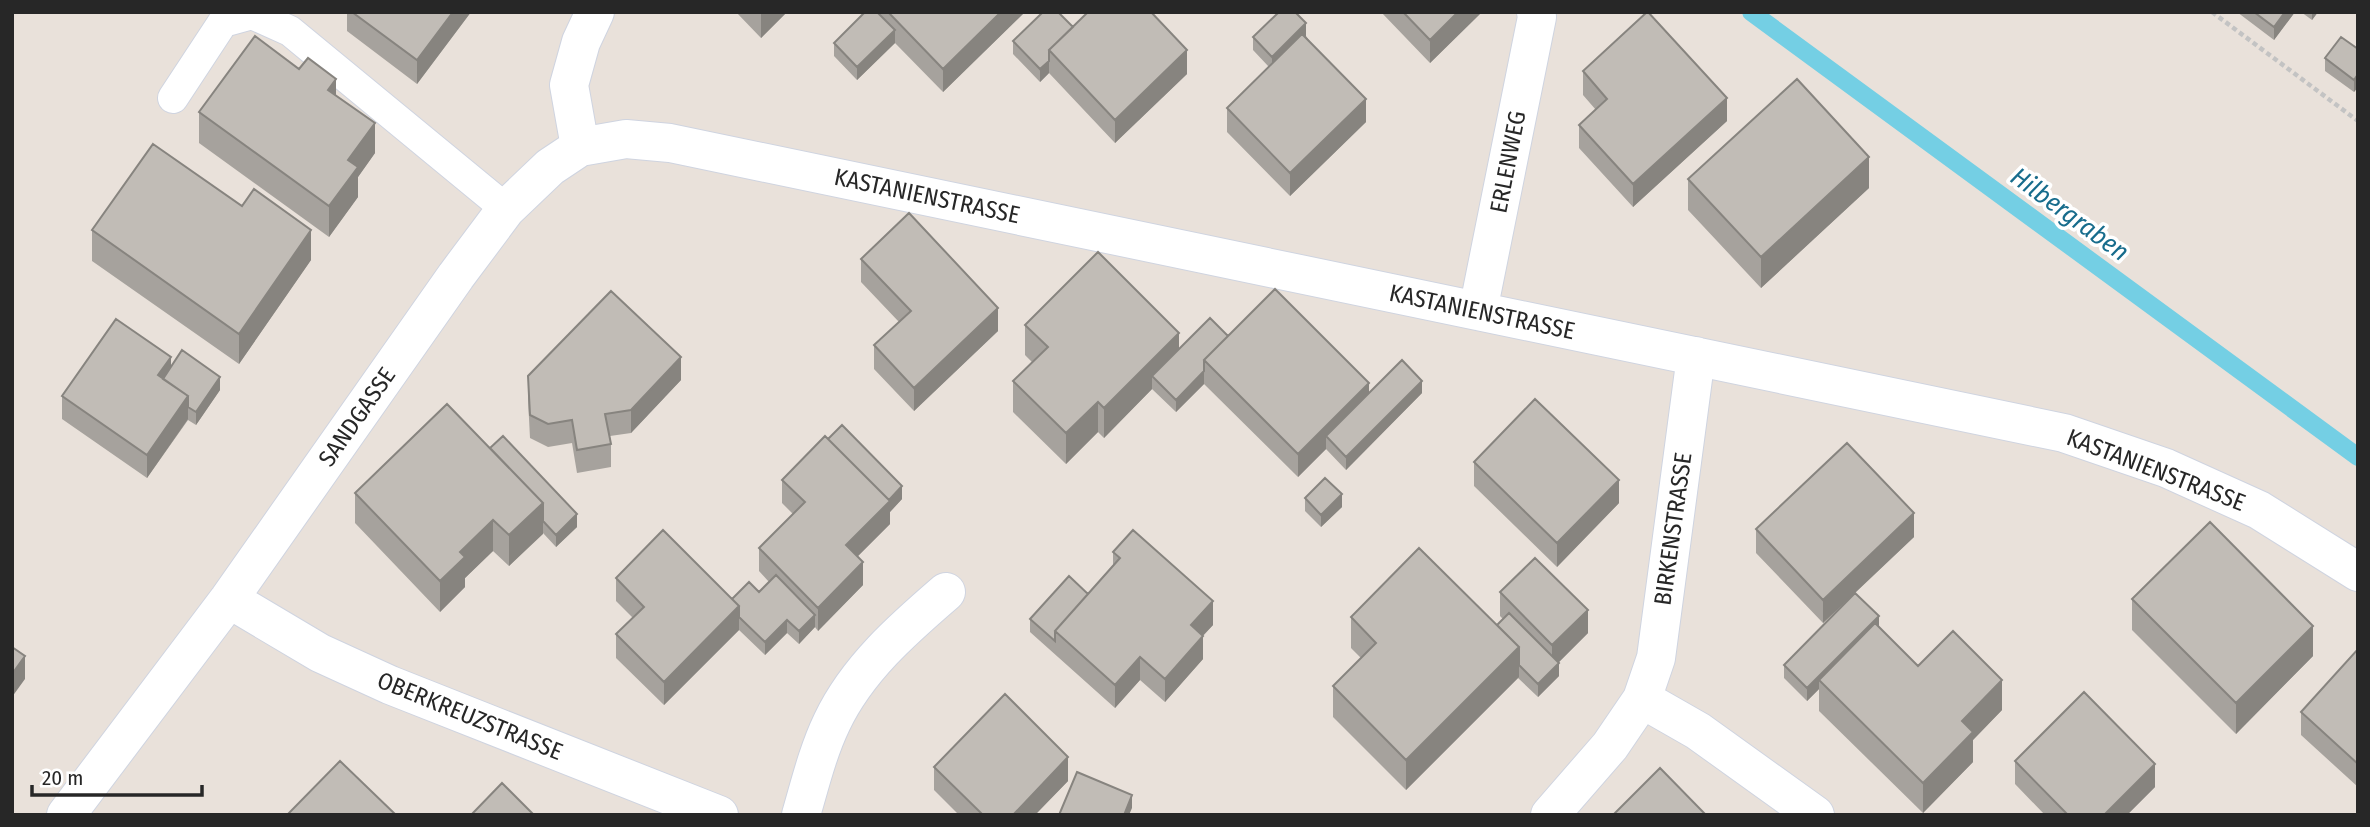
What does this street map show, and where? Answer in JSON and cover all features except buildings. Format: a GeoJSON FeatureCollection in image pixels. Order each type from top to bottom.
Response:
{"type":"FeatureCollection","features":[{"type":"Feature","properties":{"kind":"street"},"geometry":{"type":"LineString","coordinates":[[580,147],[569,85],[580,42],[595,12]]}},
{"type":"Feature","properties":{"kind":"street","name":"ERLENWEG"},"geometry":{"type":"LineString","coordinates":[[1478,311],[1537,18],[1536,12]]}},
{"type":"Feature","properties":{"kind":"street","name":"KASTANIENSTRASSE"},"geometry":{"type":"LineString","coordinates":[[580,147],[626,139],[670,143],[2064,433],[2166,468],[2259,510],[2358,572]]}},
{"type":"Feature","properties":{"kind":"street","name":"SANDGASSE"},"geometry":{"type":"LineString","coordinates":[[66,815],[229,599],[506,209],[550,167],[580,147]]}},
{"type":"Feature","properties":{"kind":"street","name":"BIRKENSTRASSE"},"geometry":{"type":"LineString","coordinates":[[1550,815],[1610,746],[1642,699],[1656,658],[1696,356]]}},
{"type":"Feature","properties":{"kind":"street"},"geometry":{"type":"LineString","coordinates":[[801,815],[832,721],[862,674],[902,629],[946,592]]}},
{"type":"Feature","properties":{"kind":"street","name":"OBERKREUZSTRASSE"},"geometry":{"type":"LineString","coordinates":[[229,599],[320,653],[390,685],[719,815]]}},
{"type":"Feature","properties":{"kind":"street"},"geometry":{"type":"LineString","coordinates":[[1642,699],[1698,731],[1815,815]]}},
{"type":"Feature","properties":{"kind":"lane"},"geometry":{"type":"LineString","coordinates":[[173,98],[223,22],[252,15],[290,31],[506,209]]}},
{"type":"Feature","properties":{"kind":"path"},"geometry":{"type":"LineString","coordinates":[[2212,12],[2358,121]]}},
{"type":"Feature","properties":{"kind":"waterway","name":"Hilbergraben"},"geometry":{"type":"LineString","coordinates":[[1751,12],[2358,457]]}}]}
